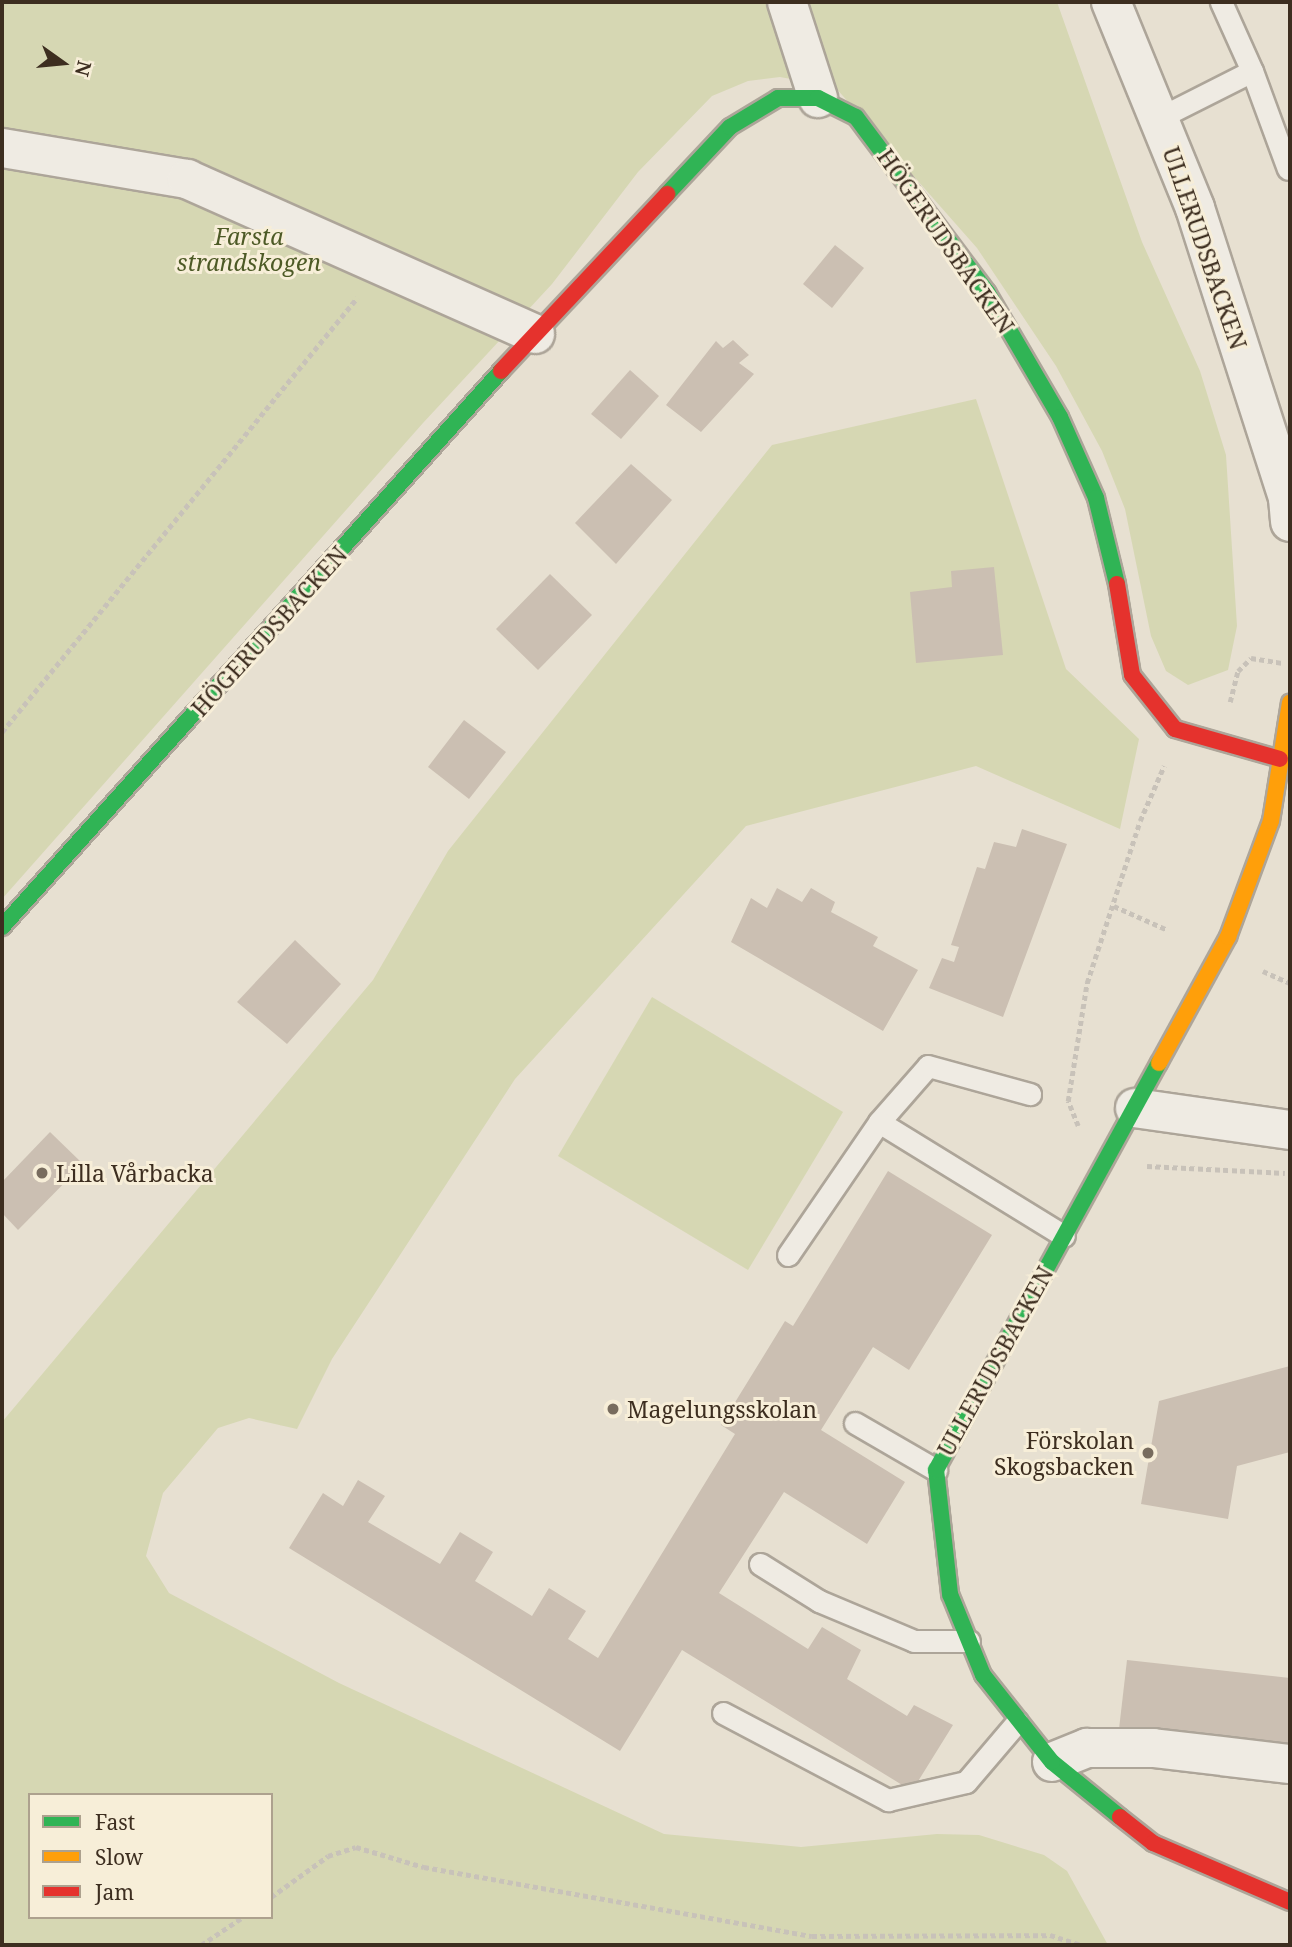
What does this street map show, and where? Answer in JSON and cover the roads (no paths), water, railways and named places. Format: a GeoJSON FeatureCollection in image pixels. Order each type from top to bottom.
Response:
{"type":"FeatureCollection","features":[{"type":"Feature","properties":{"kind":"street"},"geometry":{"type":"LineString","coordinates":[[787,2],[818,98]]}},
{"type":"Feature","properties":{"kind":"street","name":"ULLERUDSBACKEN"},"geometry":{"type":"LineString","coordinates":[[1111,2],[1195,208],[1290,506]]}},
{"type":"Feature","properties":{"kind":"street","name":"HÖGERUDSBACKEN"},"geometry":{"type":"LineString","coordinates":[[2,927],[535,334],[730,127],[778,98],[818,98],[856,117],[883,148],[987,292],[1060,417],[1096,498],[1114,565],[1132,675],[1175,729],[1280,759]]}},
{"type":"Feature","properties":{"kind":"street"},"geometry":{"type":"LineString","coordinates":[[2,148],[187,179],[535,334]]}},
{"type":"Feature","properties":{"kind":"street","name":"ULLERUDSBACKEN"},"geometry":{"type":"LineString","coordinates":[[1290,704],[1289,726],[1280,759],[1271,821],[1228,937],[936,1470],[950,1594],[983,1675],[1017,1722],[1052,1762],[1153,1843],[1290,1902]]}},
{"type":"Feature","properties":{"kind":"street"},"geometry":{"type":"LineString","coordinates":[[1135,1108],[1290,1130]]}},
{"type":"Feature","properties":{"kind":"street"},"geometry":{"type":"LineString","coordinates":[[1052,1762],[1087,1748],[1153,1748],[1290,1764]]}},
{"type":"Feature","properties":{"kind":"lane"},"geometry":{"type":"LineString","coordinates":[[1221,2],[1252,71],[1288,169]]}},
{"type":"Feature","properties":{"kind":"lane"},"geometry":{"type":"LineString","coordinates":[[1159,118],[1252,71]]}},
{"type":"Feature","properties":{"kind":"lane"},"geometry":{"type":"LineString","coordinates":[[788,1255],[879,1122],[928,1066],[1030,1094]]}},
{"type":"Feature","properties":{"kind":"lane"},"geometry":{"type":"LineString","coordinates":[[879,1122],[1064,1236]]}},
{"type":"Feature","properties":{"kind":"lane"},"geometry":{"type":"LineString","coordinates":[[855,1423],[936,1470]]}},
{"type":"Feature","properties":{"kind":"lane"},"geometry":{"type":"LineString","coordinates":[[760,1564],[819,1601],[914,1641],[969,1640]]}},
{"type":"Feature","properties":{"kind":"lane"},"geometry":{"type":"LineString","coordinates":[[723,1713],[888,1800],[965,1782],[1017,1722]]}},
{"type":"Feature","properties":{"kind":"place","name":"Lilla Vårbacka"},"geometry":{"type":"Point","coordinates":[42,1173]}},
{"type":"Feature","properties":{"kind":"place","name":"Magelungsskolan"},"geometry":{"type":"Point","coordinates":[613,1409]}},
{"type":"Feature","properties":{"kind":"place","name":"Förskolan Skogsbacken"},"geometry":{"type":"Point","coordinates":[1148,1453]}},
{"type":"Feature","properties":{"kind":"park label","name":"Farsta strandskogen"},"geometry":{"type":"Point","coordinates":[249,249]}}]}
